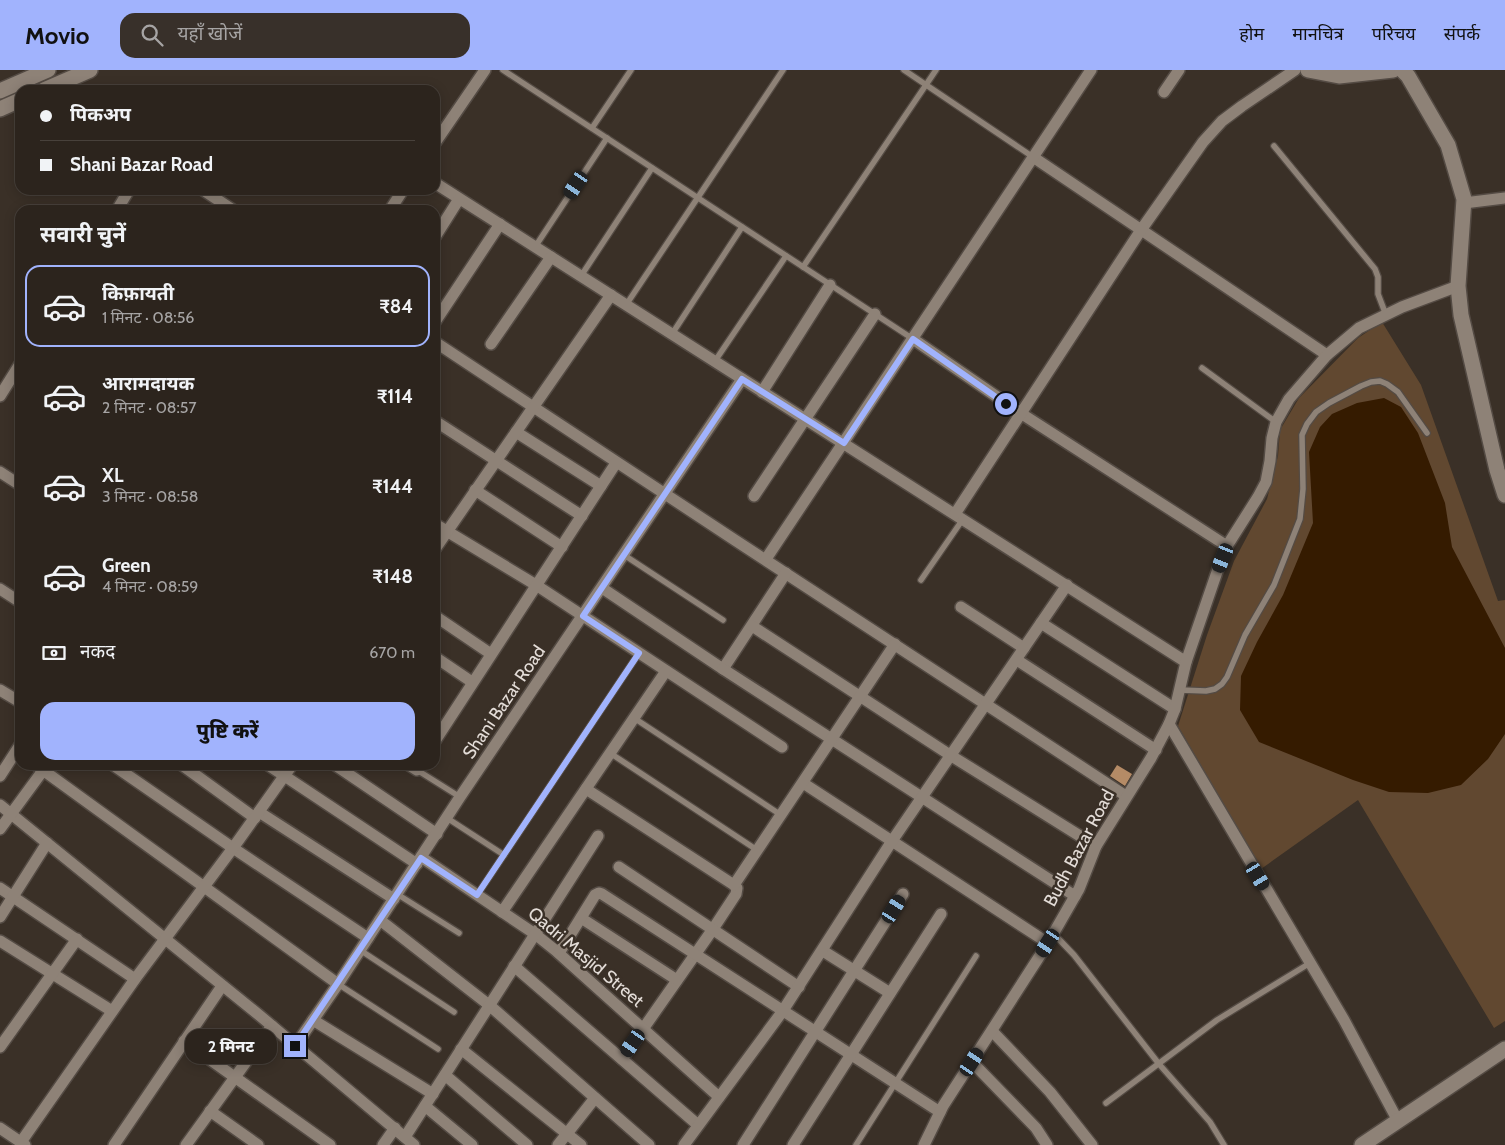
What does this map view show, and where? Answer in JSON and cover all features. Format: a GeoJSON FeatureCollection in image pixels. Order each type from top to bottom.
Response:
{"type":"FeatureCollection","features":[{"type":"Feature","properties":{"kind":"street"},"geometry":{"type":"LineString","coordinates":[[0,91],[48,70]]}},
{"type":"Feature","properties":{"kind":"street"},"geometry":{"type":"LineString","coordinates":[[56,85],[90,70]]}},
{"type":"Feature","properties":{"kind":"street"},"geometry":{"type":"LineString","coordinates":[[440,136],[485,70]]}},
{"type":"Feature","properties":{"kind":"street"},"geometry":{"type":"LineString","coordinates":[[766,559],[1091,70]]}},
{"type":"Feature","properties":{"kind":"street"},"geometry":{"type":"LineString","coordinates":[[1164,92],[1179,70]]}},
{"type":"Feature","properties":{"kind":"street"},"geometry":{"type":"LineString","coordinates":[[959,517],[1022,414],[1141,230],[1204,142],[1222,121],[1295,70]]}},
{"type":"Feature","properties":{"kind":"street"},"geometry":{"type":"LineString","coordinates":[[1308,70],[1339,76],[1401,70],[1448,145],[1464,202],[1458,286],[1461,315],[1497,470],[1505,495]]}},
{"type":"Feature","properties":{"kind":"street"},"geometry":{"type":"LineString","coordinates":[[0,109],[15,102]]}},
{"type":"Feature","properties":{"kind":"street"},"geometry":{"type":"LineString","coordinates":[[1033,157],[1327,355]]}},
{"type":"Feature","properties":{"kind":"street"},"geometry":{"type":"LineString","coordinates":[[440,186],[1186,662]]}},
{"type":"Feature","properties":{"kind":"street"},"geometry":{"type":"LineString","coordinates":[[210,195],[226,205]]}},
{"type":"Feature","properties":{"kind":"street"},"geometry":{"type":"LineString","coordinates":[[1464,202],[1505,198]]}},
{"type":"Feature","properties":{"kind":"street"},"geometry":{"type":"LineString","coordinates":[[440,229],[459,199]]}},
{"type":"Feature","properties":{"kind":"street"},"geometry":{"type":"LineString","coordinates":[[440,314],[500,224]]}},
{"type":"Feature","properties":{"kind":"street"},"geometry":{"type":"LineString","coordinates":[[491,344],[551,257]]}},
{"type":"Feature","properties":{"kind":"street"},"geometry":{"type":"LineString","coordinates":[[762,392],[830,285]]}},
{"type":"Feature","properties":{"kind":"street","name":"Budh Bazar Road"},"geometry":{"type":"LineString","coordinates":[[924,1145],[940,1112],[1075,896],[1096,846],[1156,750],[1169,724],[1175,709],[1186,662],[1227,546],[1266,482],[1276,422],[1289,399],[1327,355],[1359,328],[1402,307],[1458,286]]}},
{"type":"Feature","properties":{"kind":"street"},"geometry":{"type":"LineString","coordinates":[[440,542],[611,295]]}},
{"type":"Feature","properties":{"kind":"street"},"geometry":{"type":"LineString","coordinates":[[754,496],[875,314]]}},
{"type":"Feature","properties":{"kind":"street"},"geometry":{"type":"LineString","coordinates":[[913,339],[1022,414],[1227,546]]}},
{"type":"Feature","properties":{"kind":"street"},"geometry":{"type":"LineString","coordinates":[[440,345],[616,463],[786,572],[1126,796]]}},
{"type":"Feature","properties":{"kind":"street"},"geometry":{"type":"LineString","coordinates":[[0,396],[15,374]]}},
{"type":"Feature","properties":{"kind":"street","name":"Shani Bazar Road"},"geometry":{"type":"LineString","coordinates":[[295,1046],[338,984],[460,797],[742,379]]}},
{"type":"Feature","properties":{"kind":"street"},"geometry":{"type":"LineString","coordinates":[[440,424],[582,516]]}},
{"type":"Feature","properties":{"kind":"street"},"geometry":{"type":"LineString","coordinates":[[516,432],[601,486]]}},
{"type":"Feature","properties":{"kind":"street"},"geometry":{"type":"LineString","coordinates":[[440,732],[616,463]]}},
{"type":"Feature","properties":{"kind":"street"},"geometry":{"type":"LineString","coordinates":[[0,472],[15,482]]}},
{"type":"Feature","properties":{"kind":"street"},"geometry":{"type":"LineString","coordinates":[[475,490],[562,547]]}},
{"type":"Feature","properties":{"kind":"street"},"geometry":{"type":"LineString","coordinates":[[440,527],[536,585],[782,747]]}},
{"type":"Feature","properties":{"kind":"street"},"geometry":{"type":"LineString","coordinates":[[723,669],[786,572]]}},
{"type":"Feature","properties":{"kind":"street"},"geometry":{"type":"LineString","coordinates":[[684,1145],[800,986],[892,841],[1067,586]]}},
{"type":"Feature","properties":{"kind":"street"},"geometry":{"type":"LineString","coordinates":[[602,588],[723,669],[1075,896]]}},
{"type":"Feature","properties":{"kind":"street"},"geometry":{"type":"LineString","coordinates":[[0,589],[15,599]]}},
{"type":"Feature","properties":{"kind":"street"},"geometry":{"type":"LineString","coordinates":[[962,607],[1024,648]]}},
{"type":"Feature","properties":{"kind":"street"},"geometry":{"type":"LineString","coordinates":[[440,619],[491,654]]}},
{"type":"Feature","properties":{"kind":"street"},"geometry":{"type":"LineString","coordinates":[[1041,623],[1175,709]]}},
{"type":"Feature","properties":{"kind":"street"},"geometry":{"type":"LineString","coordinates":[[752,626],[950,755],[1096,846]]}},
{"type":"Feature","properties":{"kind":"street"},"geometry":{"type":"LineString","coordinates":[[734,885],[895,644]]}},
{"type":"Feature","properties":{"kind":"street"},"geometry":{"type":"LineString","coordinates":[[1017,660],[1156,750]]}},
{"type":"Feature","properties":{"kind":"street"},"geometry":{"type":"LineString","coordinates":[[440,661],[472,682]]}},
{"type":"Feature","properties":{"kind":"street"},"geometry":{"type":"LineString","coordinates":[[502,912],[666,670]]}},
{"type":"Feature","properties":{"kind":"street"},"geometry":{"type":"LineString","coordinates":[[0,690],[15,699]]}},
{"type":"Feature","properties":{"kind":"street"},"geometry":{"type":"LineString","coordinates":[[1169,724],[1344,1020],[1398,1121]]}},
{"type":"Feature","properties":{"kind":"street"},"geometry":{"type":"LineString","coordinates":[[0,776],[15,755]]}},
{"type":"Feature","properties":{"kind":"street"},"geometry":{"type":"LineString","coordinates":[[0,829],[40,770]]}},
{"type":"Feature","properties":{"kind":"street"},"geometry":{"type":"LineString","coordinates":[[46,770],[338,984]]}},
{"type":"Feature","properties":{"kind":"street"},"geometry":{"type":"LineString","coordinates":[[119,770],[368,938]]}},
{"type":"Feature","properties":{"kind":"street"},"geometry":{"type":"LineString","coordinates":[[190,770],[257,815],[395,897]]}},
{"type":"Feature","properties":{"kind":"street","name":"Qadri Masjid Street"},"geometry":{"type":"LineString","coordinates":[[276,770],[419,861],[477,895],[535,934],[644,1028],[719,1097]]}},
{"type":"Feature","properties":{"kind":"street"},"geometry":{"type":"LineString","coordinates":[[0,1128],[23,1144],[135,978],[289,770]]}},
{"type":"Feature","properties":{"kind":"street"},"geometry":{"type":"LineString","coordinates":[[342,770],[436,834]]}},
{"type":"Feature","properties":{"kind":"street"},"geometry":{"type":"LineString","coordinates":[[802,783],[1050,938]]}},
{"type":"Feature","properties":{"kind":"street"},"geometry":{"type":"LineString","coordinates":[[586,789],[737,888],[736,894],[714,929],[622,1059]]}},
{"type":"Feature","properties":{"kind":"street"},"geometry":{"type":"LineString","coordinates":[[0,806],[272,1026],[414,1145]]}},
{"type":"Feature","properties":{"kind":"street"},"geometry":{"type":"LineString","coordinates":[[405,1137],[598,836]]}},
{"type":"Feature","properties":{"kind":"street"},"geometry":{"type":"LineString","coordinates":[[0,917],[47,843]]}},
{"type":"Feature","properties":{"kind":"street"},"geometry":{"type":"LineString","coordinates":[[619,867],[800,986]]}},
{"type":"Feature","properties":{"kind":"street"},"geometry":{"type":"LineString","coordinates":[[0,888],[135,978]]}},
{"type":"Feature","properties":{"kind":"street"},"geometry":{"type":"LineString","coordinates":[[559,953],[595,895],[599,893],[940,1112]]}},
{"type":"Feature","properties":{"kind":"street"},"geometry":{"type":"LineString","coordinates":[[743,1145],[903,894]]}},
{"type":"Feature","properties":{"kind":"street"},"geometry":{"type":"LineString","coordinates":[[793,1145],[941,914]]}},
{"type":"Feature","properties":{"kind":"street"},"geometry":{"type":"LineString","coordinates":[[581,918],[677,980]]}},
{"type":"Feature","properties":{"kind":"street"},"geometry":{"type":"LineString","coordinates":[[380,920],[489,1005],[649,1145]]}},
{"type":"Feature","properties":{"kind":"street"},"geometry":{"type":"LineString","coordinates":[[0,1046],[77,940]]}},
{"type":"Feature","properties":{"kind":"street"},"geometry":{"type":"LineString","coordinates":[[0,941],[112,1011]]}},
{"type":"Feature","properties":{"kind":"street"},"geometry":{"type":"LineString","coordinates":[[823,951],[890,994]]}},
{"type":"Feature","properties":{"kind":"street"},"geometry":{"type":"LineString","coordinates":[[514,966],[698,1125]]}},
{"type":"Feature","properties":{"kind":"street"},"geometry":{"type":"LineString","coordinates":[[114,1145],[222,986]]}},
{"type":"Feature","properties":{"kind":"street"},"geometry":{"type":"LineString","coordinates":[[313,1020],[433,1094]]}},
{"type":"Feature","properties":{"kind":"street"},"geometry":{"type":"LineString","coordinates":[[186,1145],[272,1026]]}},
{"type":"Feature","properties":{"kind":"street"},"geometry":{"type":"LineString","coordinates":[[992,1031],[1050,1092],[1092,1145]]}},
{"type":"Feature","properties":{"kind":"street"},"geometry":{"type":"LineString","coordinates":[[184,1041],[330,1145]]}},
{"type":"Feature","properties":{"kind":"street"},"geometry":{"type":"LineString","coordinates":[[461,1049],[581,1145]]}},
{"type":"Feature","properties":{"kind":"street"},"geometry":{"type":"LineString","coordinates":[[1362,1145],[1505,1049]]}},
{"type":"Feature","properties":{"kind":"street"},"geometry":{"type":"LineString","coordinates":[[972,1062],[1036,1128],[1047,1145]]}},
{"type":"Feature","properties":{"kind":"street"},"geometry":{"type":"LineString","coordinates":[[445,1075],[527,1145]]}},
{"type":"Feature","properties":{"kind":"street"},"geometry":{"type":"LineString","coordinates":[[558,1145],[595,1098]]}},
{"type":"Feature","properties":{"kind":"street"},"geometry":{"type":"LineString","coordinates":[[425,1106],[472,1145]]}},
{"type":"Feature","properties":{"kind":"street"},"geometry":{"type":"LineString","coordinates":[[210,1111],[258,1145]]}},
{"type":"Feature","properties":{"kind":"street"},"geometry":{"type":"LineString","coordinates":[[382,1145],[395,1128]]}},
{"type":"Feature","properties":{"kind":"lane"},"geometry":{"type":"LineString","coordinates":[[503,70],[913,339]]}},
{"type":"Feature","properties":{"kind":"lane"},"geometry":{"type":"LineString","coordinates":[[592,128],[631,70]]}},
{"type":"Feature","properties":{"kind":"lane"},"geometry":{"type":"LineString","coordinates":[[626,305],[783,70]]}},
{"type":"Feature","properties":{"kind":"lane"},"geometry":{"type":"LineString","coordinates":[[904,70],[1033,157]]}},
{"type":"Feature","properties":{"kind":"lane"},"geometry":{"type":"LineString","coordinates":[[802,267],[936,70]]}},
{"type":"Feature","properties":{"kind":"lane"},"geometry":{"type":"LineString","coordinates":[[535,247],[607,138]]}},
{"type":"Feature","properties":{"kind":"lane"},"geometry":{"type":"LineString","coordinates":[[1274,146],[1375,269],[1378,277],[1378,294],[1386,315]]}},
{"type":"Feature","properties":{"kind":"lane"},"geometry":{"type":"LineString","coordinates":[[581,276],[652,168]]}},
{"type":"Feature","properties":{"kind":"lane"},"geometry":{"type":"LineString","coordinates":[[672,334],[742,227]]}},
{"type":"Feature","properties":{"kind":"lane"},"geometry":{"type":"LineString","coordinates":[[715,362],[786,256]]}},
{"type":"Feature","properties":{"kind":"lane"},"geometry":{"type":"LineString","coordinates":[[1202,368],[1276,422]]}},
{"type":"Feature","properties":{"kind":"lane"},"geometry":{"type":"LineString","coordinates":[[1180,690],[1206,691],[1215,689],[1222,684],[1255,616],[1274,585],[1300,519],[1303,489],[1302,435],[1316,412],[1329,403],[1371,382],[1380,381],[1388,384],[1398,392],[1426,433]]}},
{"type":"Feature","properties":{"kind":"lane"},"geometry":{"type":"LineString","coordinates":[[921,580],[959,517]]}},
{"type":"Feature","properties":{"kind":"lane"},"geometry":{"type":"LineString","coordinates":[[624,555],[723,620]]}},
{"type":"Feature","properties":{"kind":"lane"},"geometry":{"type":"LineString","coordinates":[[477,895],[639,653]]}},
{"type":"Feature","properties":{"kind":"lane"},"geometry":{"type":"LineString","coordinates":[[634,718],[780,815]]}},
{"type":"Feature","properties":{"kind":"lane"},"geometry":{"type":"LineString","coordinates":[[610,753],[757,850]]}},
{"type":"Feature","properties":{"kind":"lane"},"geometry":{"type":"LineString","coordinates":[[420,770],[460,797]]}},
{"type":"Feature","properties":{"kind":"lane"},"geometry":{"type":"LineString","coordinates":[[447,818],[504,855]]}},
{"type":"Feature","properties":{"kind":"lane"},"geometry":{"type":"LineString","coordinates":[[395,897],[459,934]]}},
{"type":"Feature","properties":{"kind":"lane"},"geometry":{"type":"LineString","coordinates":[[1050,938],[1074,955],[1159,1064],[1210,1122],[1224,1145]]}},
{"type":"Feature","properties":{"kind":"lane"},"geometry":{"type":"LineString","coordinates":[[360,950],[454,1012]]}},
{"type":"Feature","properties":{"kind":"lane"},"geometry":{"type":"LineString","coordinates":[[856,1145],[976,956]]}},
{"type":"Feature","properties":{"kind":"lane"},"geometry":{"type":"LineString","coordinates":[[1106,1103],[1217,1020],[1310,963]]}},
{"type":"Feature","properties":{"kind":"lane"},"geometry":{"type":"LineString","coordinates":[[338,984],[438,1049]]}},
{"type":"Feature","properties":{"kind":"shaded area"},"geometry":{"type":"Polygon","coordinates":[[[1382,322],[1421,385],[1498,601],[1505,600],[1505,1021],[1494,1028],[1358,800],[1261,869],[1178,726],[1207,635],[1234,561],[1267,499],[1278,456],[1280,430],[1299,398],[1358,338],[1382,322]]]}},
{"type":"Feature","properties":{"kind":"shaded area"},"geometry":{"type":"Polygon","coordinates":[[[1384,398],[1401,407],[1418,433],[1445,503],[1452,547],[1505,648],[1505,734],[1488,759],[1461,785],[1428,793],[1389,792],[1353,780],[1259,742],[1240,710],[1241,676],[1283,595],[1313,523],[1309,452],[1320,427],[1332,414],[1357,403],[1384,398]]]}},
{"type":"Feature","properties":{"kind":"building"},"geometry":{"type":"Polygon","coordinates":[[[1117,765],[1132,774],[1125,786],[1110,776],[1117,765]]]}},
{"type":"Feature","properties":{"kind":"route"},"geometry":{"type":"LineString","coordinates":[[295,1046],[421,858],[477,895],[639,653],[583,616],[742,379],[844,443],[913,339],[1006,404]]}}]}
